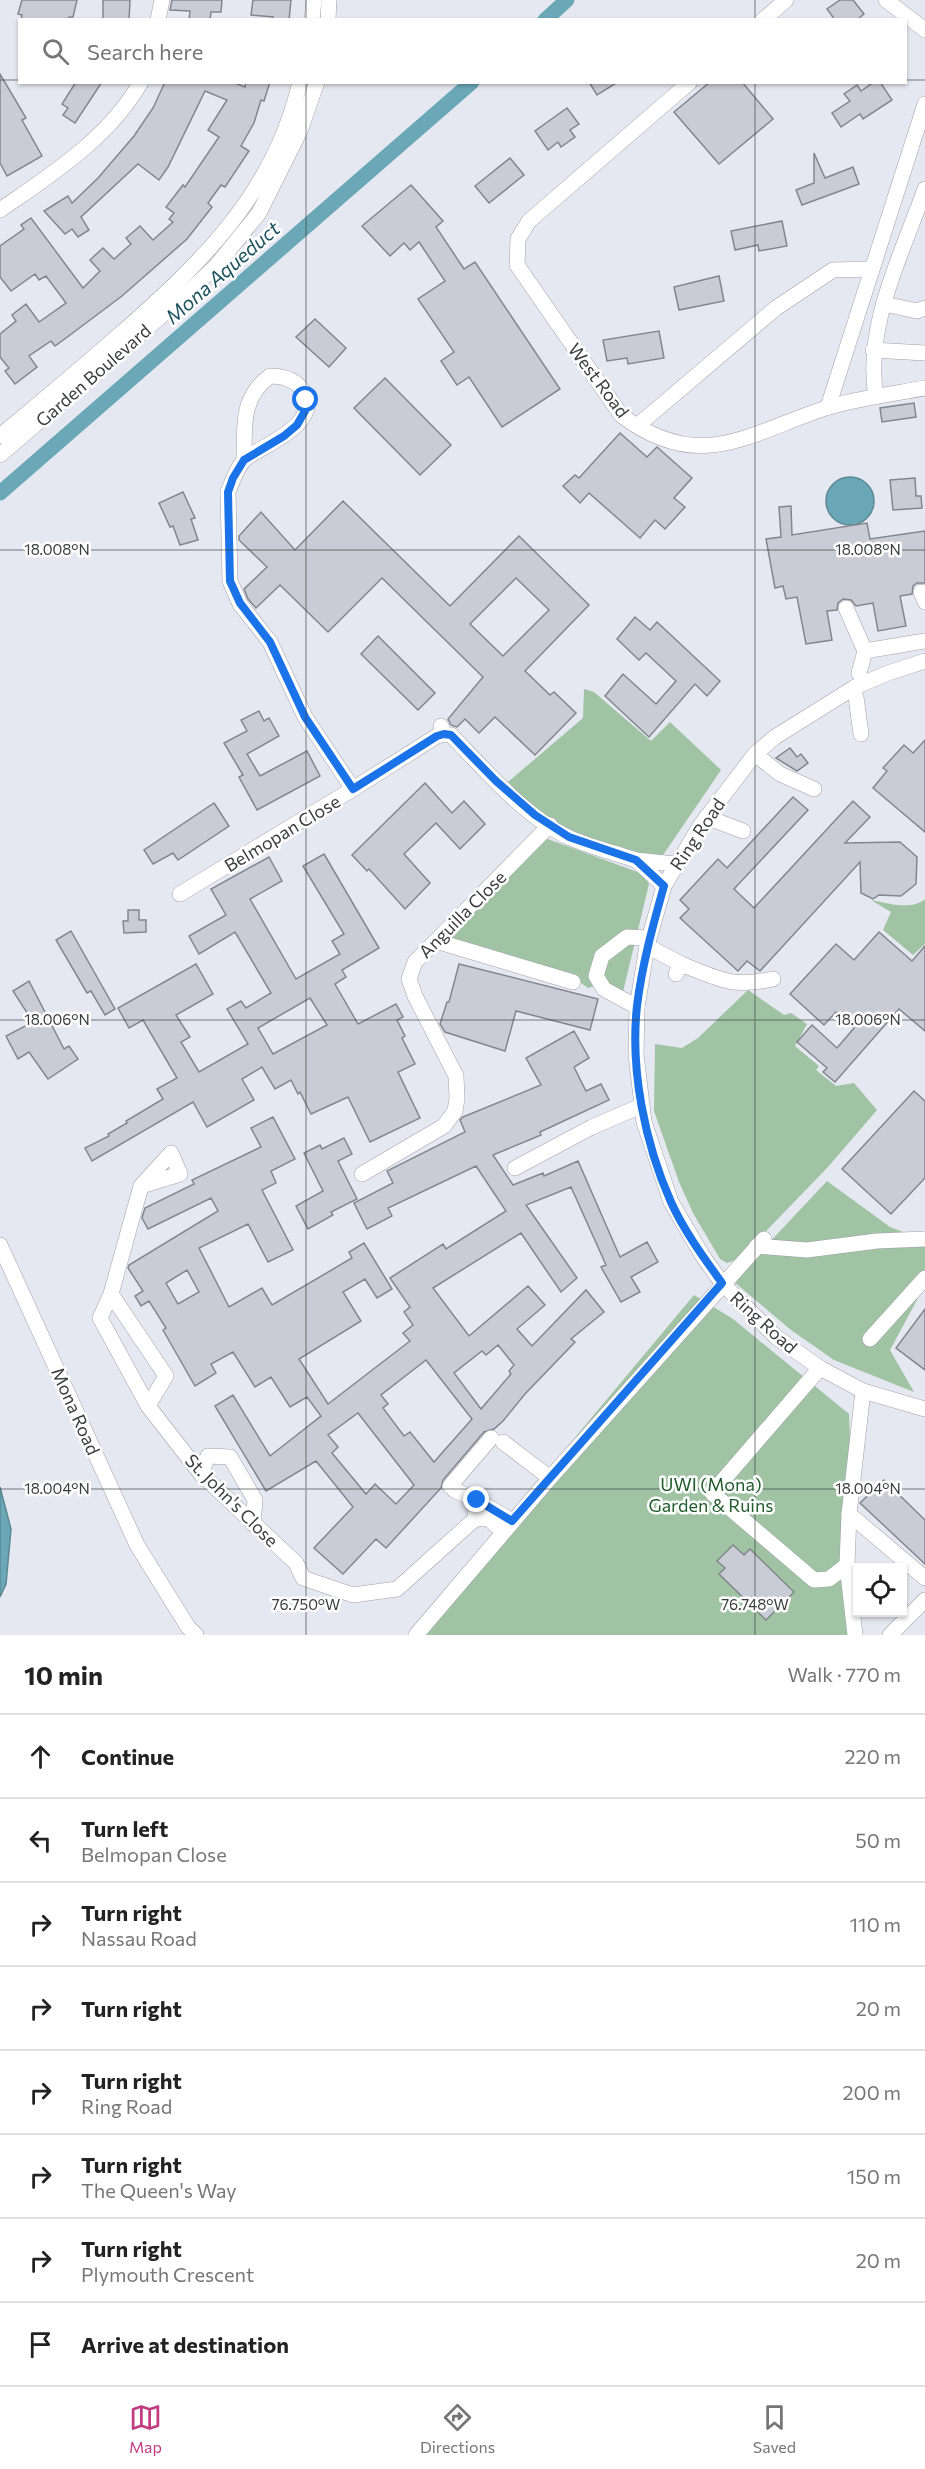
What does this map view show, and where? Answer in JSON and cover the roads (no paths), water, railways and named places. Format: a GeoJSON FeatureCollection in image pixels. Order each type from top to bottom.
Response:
{"type":"FeatureCollection","features":[{"type":"Feature","properties":{"kind":"street"},"geometry":{"type":"LineString","coordinates":[[158,18],[162,0]]}},
{"type":"Feature","properties":{"kind":"street"},"geometry":{"type":"LineString","coordinates":[[312,18],[314,0]]}},
{"type":"Feature","properties":{"kind":"street"},"geometry":{"type":"LineString","coordinates":[[327,18],[329,0]]}},
{"type":"Feature","properties":{"kind":"street"},"geometry":{"type":"LineString","coordinates":[[765,18],[786,0]]}},
{"type":"Feature","properties":{"kind":"street"},"geometry":{"type":"LineString","coordinates":[[886,0],[925,30]]}},
{"type":"Feature","properties":{"kind":"street"},"geometry":{"type":"LineString","coordinates":[[0,209],[80,152],[128,106],[140,84]]}},
{"type":"Feature","properties":{"kind":"street","name":"Garden Boulevard"},"geometry":{"type":"LineString","coordinates":[[0,436],[188,274],[232,225],[259,184],[282,138],[299,84]]}},
{"type":"Feature","properties":{"kind":"street","name":"Garden Boulevard"},"geometry":{"type":"LineString","coordinates":[[0,455],[216,266],[259,213],[300,131],[316,84]]}},
{"type":"Feature","properties":{"kind":"street","name":"West Road"},"geometry":{"type":"LineString","coordinates":[[688,84],[529,221],[518,239],[517,265],[621,414],[662,440],[694,446],[730,443],[828,407],[925,388]]}},
{"type":"Feature","properties":{"kind":"street"},"geometry":{"type":"LineString","coordinates":[[828,407],[925,104]]}},
{"type":"Feature","properties":{"kind":"street"},"geometry":{"type":"LineString","coordinates":[[876,397],[872,375],[873,350],[884,304],[925,189]]}},
{"type":"Feature","properties":{"kind":"street"},"geometry":{"type":"LineString","coordinates":[[637,426],[776,308],[833,270],[872,269]]}},
{"type":"Feature","properties":{"kind":"street"},"geometry":{"type":"LineString","coordinates":[[884,304],[917,311],[925,308]]}},
{"type":"Feature","properties":{"kind":"street"},"geometry":{"type":"LineString","coordinates":[[873,350],[925,353]]}},
{"type":"Feature","properties":{"kind":"street"},"geometry":{"type":"LineString","coordinates":[[244,460],[246,412],[252,393],[270,376],[283,376],[302,390],[306,400],[305,411],[297,425],[284,436],[244,460],[233,478],[228,492],[230,581],[240,603],[270,642],[305,717],[353,789]]}},
{"type":"Feature","properties":{"kind":"street"},"geometry":{"type":"LineString","coordinates":[[846,608],[865,651],[859,673]]}},
{"type":"Feature","properties":{"kind":"street"},"geometry":{"type":"LineString","coordinates":[[865,651],[925,640]]}},
{"type":"Feature","properties":{"kind":"street","name":"Ring Road"},"geometry":{"type":"LineString","coordinates":[[925,661],[855,687],[784,731],[755,754],[706,817],[675,864],[664,886],[648,942],[637,1007],[636,1056],[641,1106],[647,1134],[671,1202],[702,1255],[722,1283],[776,1337],[820,1368],[863,1391],[925,1409]]}},
{"type":"Feature","properties":{"kind":"street"},"geometry":{"type":"LineString","coordinates":[[856,697],[861,734]]}},
{"type":"Feature","properties":{"kind":"street","name":"Belmopan Close"},"geometry":{"type":"LineString","coordinates":[[180,894],[353,789],[437,736],[442,729],[451,735],[496,781],[550,825]]}},
{"type":"Feature","properties":{"kind":"street"},"geometry":{"type":"LineString","coordinates":[[755,754],[780,774],[814,789]]}},
{"type":"Feature","properties":{"kind":"street"},"geometry":{"type":"LineString","coordinates":[[706,817],[743,831]]}},
{"type":"Feature","properties":{"kind":"street"},"geometry":{"type":"LineString","coordinates":[[550,825],[569,837],[636,860],[675,864]]}},
{"type":"Feature","properties":{"kind":"street","name":"Anguilla Close"},"geometry":{"type":"LineString","coordinates":[[362,1174],[444,1126],[455,1111],[456,1076],[415,996],[409,979],[415,962],[550,825]]}},
{"type":"Feature","properties":{"kind":"street"},"geometry":{"type":"LineString","coordinates":[[636,860],[664,886]]}},
{"type":"Feature","properties":{"kind":"street"},"geometry":{"type":"LineString","coordinates":[[637,1007],[604,989],[596,976],[602,956],[627,937],[648,942],[678,969],[732,983],[748,984],[773,979]]}},
{"type":"Feature","properties":{"kind":"street"},"geometry":{"type":"LineString","coordinates":[[436,941],[573,982]]}},
{"type":"Feature","properties":{"kind":"street"},"geometry":{"type":"LineString","coordinates":[[515,1168],[592,1127],[641,1106]]}},
{"type":"Feature","properties":{"kind":"street","name":"St. John's Close"},"geometry":{"type":"LineString","coordinates":[[141,1186],[111,1294],[100,1318],[148,1407],[201,1474],[296,1563],[303,1578],[353,1595],[397,1589],[475,1519]]}},
{"type":"Feature","properties":{"kind":"street"},"geometry":{"type":"LineString","coordinates":[[416,1635],[550,1478],[760,1242],[807,1250],[877,1241],[925,1239]]}},
{"type":"Feature","properties":{"kind":"street","name":"Mona Road"},"geometry":{"type":"LineString","coordinates":[[0,1245],[137,1545],[188,1627],[196,1635]]}},
{"type":"Feature","properties":{"kind":"street"},"geometry":{"type":"LineString","coordinates":[[870,1339],[925,1278]]}},
{"type":"Feature","properties":{"kind":"street"},"geometry":{"type":"LineString","coordinates":[[111,1294],[166,1376],[148,1407]]}},
{"type":"Feature","properties":{"kind":"street"},"geometry":{"type":"LineString","coordinates":[[820,1368],[712,1493],[814,1580],[829,1579],[847,1565]]}},
{"type":"Feature","properties":{"kind":"street"},"geometry":{"type":"LineString","coordinates":[[855,1635],[847,1565],[849,1514],[863,1391]]}},
{"type":"Feature","properties":{"kind":"street"},"geometry":{"type":"LineString","coordinates":[[508,1527],[477,1500],[452,1488],[497,1440],[550,1478]]}},
{"type":"Feature","properties":{"kind":"street"},"geometry":{"type":"LineString","coordinates":[[201,1474],[208,1456],[230,1457],[255,1500],[253,1524]]}},
{"type":"Feature","properties":{"kind":"street"},"geometry":{"type":"LineString","coordinates":[[477,1500],[475,1519],[488,1518],[508,1527]]}},
{"type":"Feature","properties":{"kind":"street"},"geometry":{"type":"LineString","coordinates":[[849,1514],[925,1578]]}},
{"type":"Feature","properties":{"kind":"street"},"geometry":{"type":"LineString","coordinates":[[890,1635],[925,1600]]}},
{"type":"Feature","properties":{"kind":"water"},"geometry":{"type":"Polygon","coordinates":[[[850,477],[867,484],[874,501],[867,518],[850,525],[833,518],[826,501],[833,484],[850,477]]]}},
{"type":"Feature","properties":{"kind":"water"},"geometry":{"type":"Polygon","coordinates":[[[0,1487],[11,1529],[6,1584],[0,1597],[0,1487]]]}},
{"type":"Feature","properties":{"kind":"waterway","name":"Mona Aqueduct"},"geometry":{"type":"LineString","coordinates":[[547,18],[567,0]]}},
{"type":"Feature","properties":{"kind":"waterway","name":"Mona Aqueduct"},"geometry":{"type":"LineString","coordinates":[[0,493],[470,84]]}},
{"type":"Feature","properties":{"kind":"park label","name":"UWI (Mona) Garden & Ruins"},"geometry":{"type":"Point","coordinates":[711,1494]}}]}
